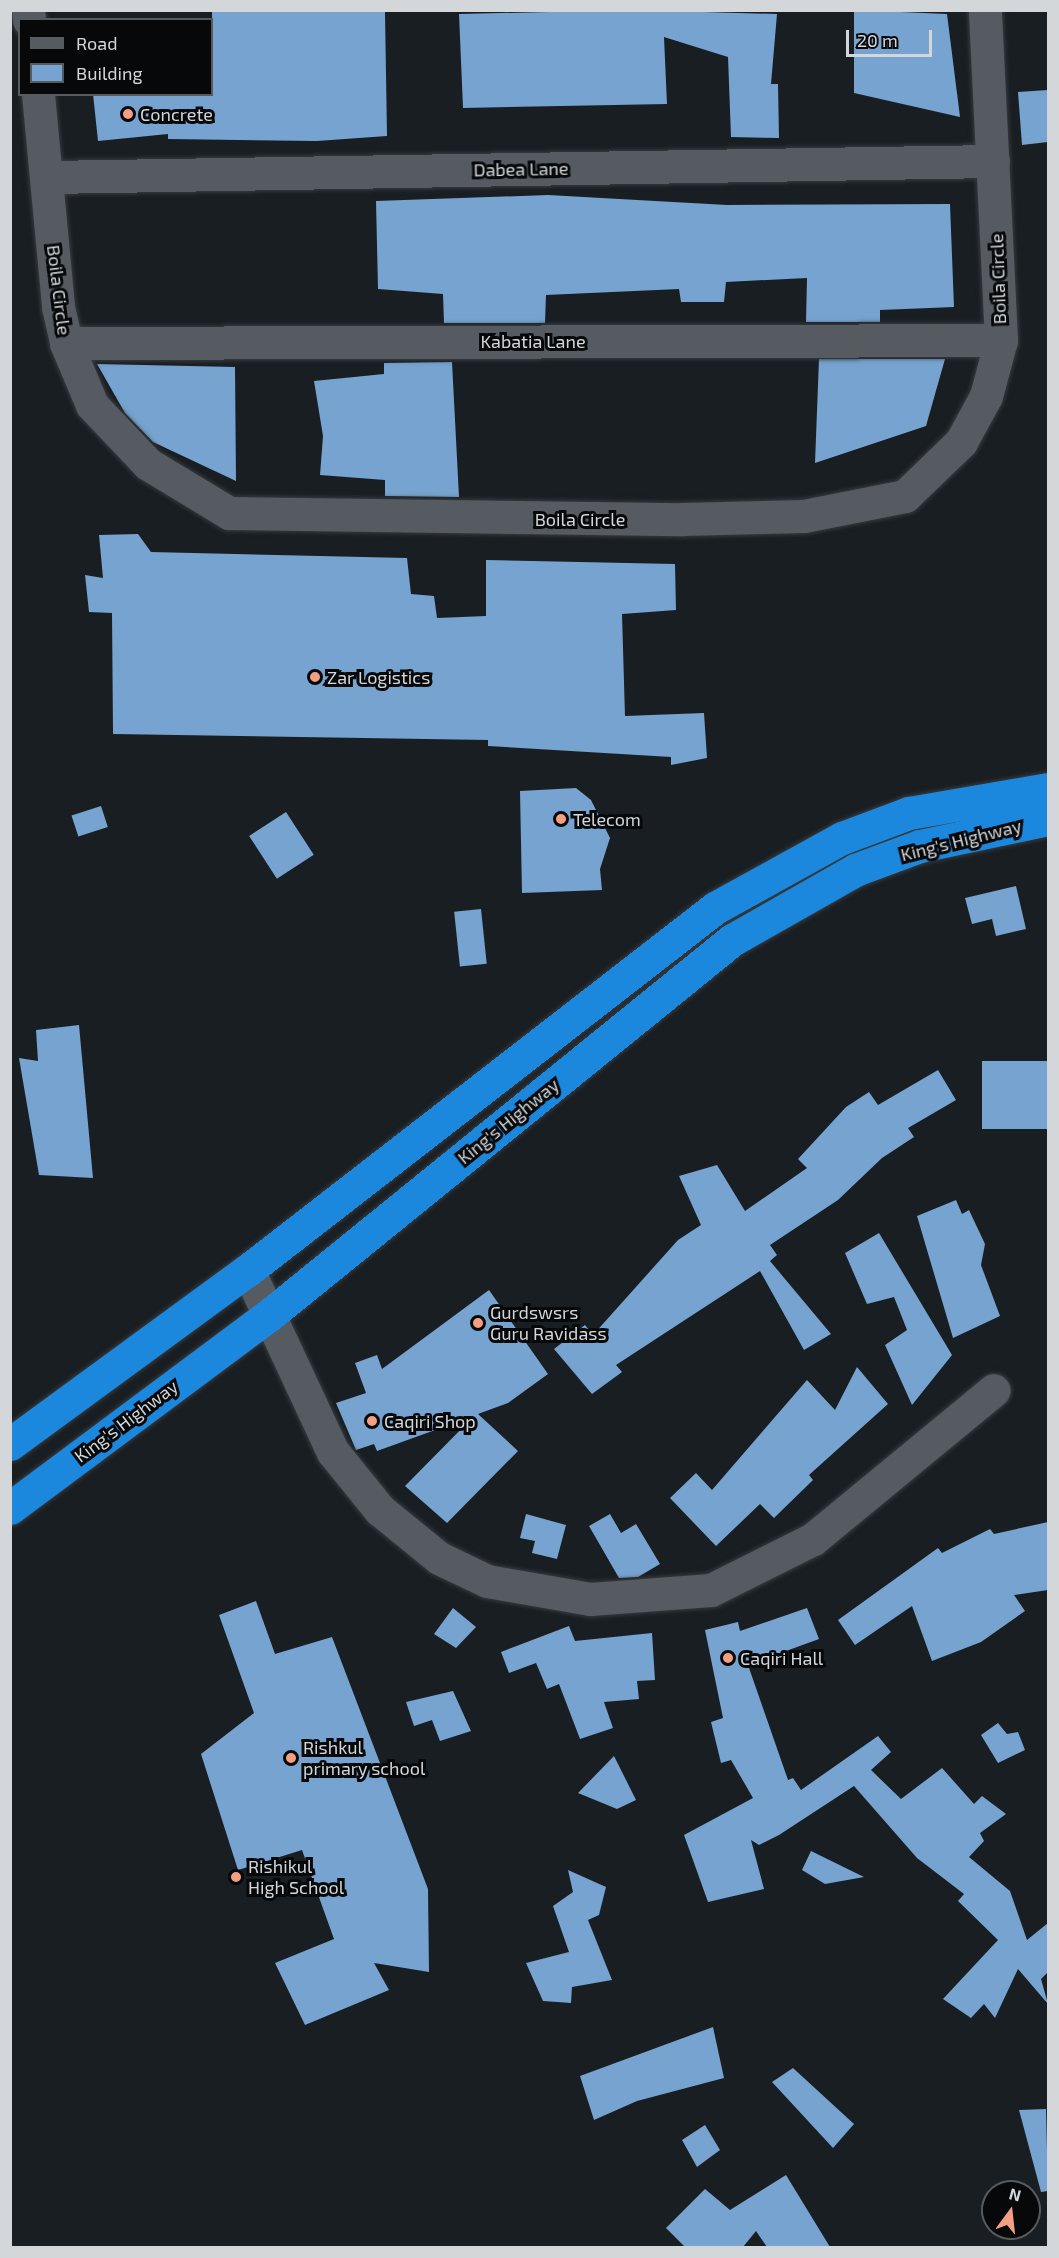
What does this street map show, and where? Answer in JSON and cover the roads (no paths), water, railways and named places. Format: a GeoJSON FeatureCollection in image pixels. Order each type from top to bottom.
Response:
{"type":"FeatureCollection","features":[{"type":"Feature","properties":{"kind":"highway","name":"King's Highway"},"geometry":{"type":"LineString","coordinates":[[10,1444],[248,1270],[656,950],[764,878],[842,838],[909,813],[1048,789]]}},
{"type":"Feature","properties":{"kind":"highway","name":"King's Highway"},"geometry":{"type":"LineString","coordinates":[[10,1508],[268,1316],[732,940],[855,870],[920,846],[1048,819]]}},
{"type":"Feature","properties":{"kind":"street","name":"Boila Circle"},"geometry":{"type":"LineString","coordinates":[[38,96],[66,343],[92,405],[148,464],[229,513],[681,519],[804,516],[905,496],[961,442],[986,396],[1000,339],[985,10]]}},
{"type":"Feature","properties":{"kind":"street","name":"Dabea Lane"},"geometry":{"type":"LineString","coordinates":[[48,177],[993,161]]}},
{"type":"Feature","properties":{"kind":"street","name":"Kabatia Lane"},"geometry":{"type":"LineString","coordinates":[[66,343],[1000,339]]}},
{"type":"Feature","properties":{"kind":"street"},"geometry":{"type":"LineString","coordinates":[[248,1270],[333,1452],[380,1510],[439,1558],[487,1581],[590,1599],[711,1590],[813,1539],[994,1390]]}},
{"type":"Feature","properties":{"kind":"place","name":"Concrete"},"geometry":{"type":"Point","coordinates":[128,114]}},
{"type":"Feature","properties":{"kind":"place","name":"Zar Logistics"},"geometry":{"type":"Point","coordinates":[315,677]}},
{"type":"Feature","properties":{"kind":"place","name":"Telecom"},"geometry":{"type":"Point","coordinates":[561,819]}},
{"type":"Feature","properties":{"kind":"place","name":"Gurdswsrs Guru Ravidass"},"geometry":{"type":"Point","coordinates":[478,1323]}},
{"type":"Feature","properties":{"kind":"place","name":"Caqiri Shop"},"geometry":{"type":"Point","coordinates":[372,1421]}},
{"type":"Feature","properties":{"kind":"place","name":"Caqiri Hall"},"geometry":{"type":"Point","coordinates":[728,1658]}},
{"type":"Feature","properties":{"kind":"place","name":"Rishkul primary school"},"geometry":{"type":"Point","coordinates":[291,1758]}},
{"type":"Feature","properties":{"kind":"place","name":"Rishikul High School"},"geometry":{"type":"Point","coordinates":[236,1877]}}]}
